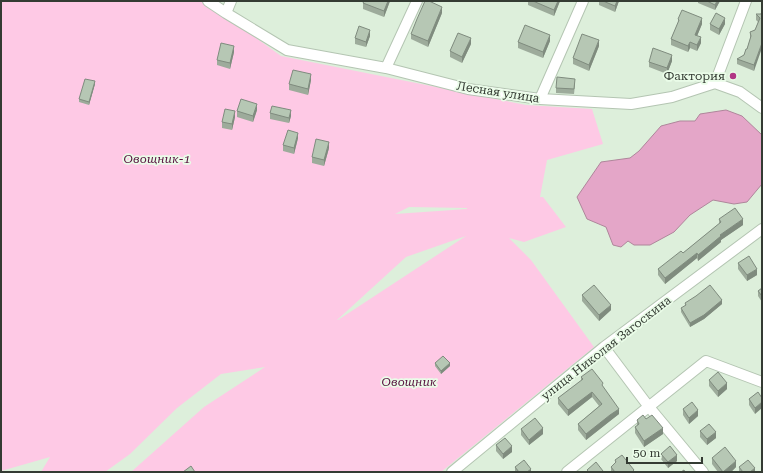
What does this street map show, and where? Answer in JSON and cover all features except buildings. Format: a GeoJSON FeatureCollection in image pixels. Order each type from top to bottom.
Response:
{"type":"FeatureCollection","features":[{"type":"Feature","properties":{"kind":"street","name":"Лесная улица"},"geometry":{"type":"LineString","coordinates":[[208,1],[226,14],[287,50],[386,68],[468,89],[540,99],[631,104],[672,97],[715,83]]}},
{"type":"Feature","properties":{"kind":"street"},"geometry":{"type":"LineString","coordinates":[[226,14],[231,1]]}},
{"type":"Feature","properties":{"kind":"street"},"geometry":{"type":"LineString","coordinates":[[386,68],[416,1]]}},
{"type":"Feature","properties":{"kind":"street"},"geometry":{"type":"LineString","coordinates":[[540,99],[583,1]]}},
{"type":"Feature","properties":{"kind":"street"},"geometry":{"type":"LineString","coordinates":[[746,1],[715,83],[740,92],[762,108]]}},
{"type":"Feature","properties":{"kind":"street","name":"улица Николая Загоскина"},"geometry":{"type":"LineString","coordinates":[[452,472],[604,347],[762,229]]}},
{"type":"Feature","properties":{"kind":"street"},"geometry":{"type":"LineString","coordinates":[[604,347],[649,407],[703,472]]}},
{"type":"Feature","properties":{"kind":"street"},"geometry":{"type":"LineString","coordinates":[[567,472],[706,362],[762,382]]}},
{"type":"Feature","properties":{"kind":"green space","name":"Овощник-1"},"geometry":{"type":"Polygon","coordinates":[[[1,1],[205,1],[281,56],[526,105],[592,109],[603,144],[547,160],[540,197],[543,197],[566,227],[524,242],[509,238],[531,260],[594,347],[441,472],[131,472],[204,407],[265,367],[221,374],[177,408],[130,454],[105,472],[41,472],[50,457],[1,471],[1,1]],[[409,207],[395,214],[467,209],[467,208],[409,207]],[[466,236],[406,257],[337,320],[338,320],[466,236]]]}},
{"type":"Feature","properties":{"kind":"shaded area"},"geometry":{"type":"Polygon","coordinates":[[[726,110],[742,116],[762,135],[762,184],[747,202],[734,204],[713,200],[690,215],[674,232],[650,245],[634,245],[628,241],[621,247],[613,245],[606,227],[587,219],[577,197],[601,162],[630,158],[639,151],[661,126],[680,121],[695,121],[700,114],[726,110]]]}},
{"type":"Feature","properties":{"kind":"place","name":"Фактория"},"geometry":{"type":"Point","coordinates":[733,76]}},
{"type":"Feature","properties":{"kind":"park label","name":"Овощник"},"geometry":{"type":"Point","coordinates":[409,382]}}]}
